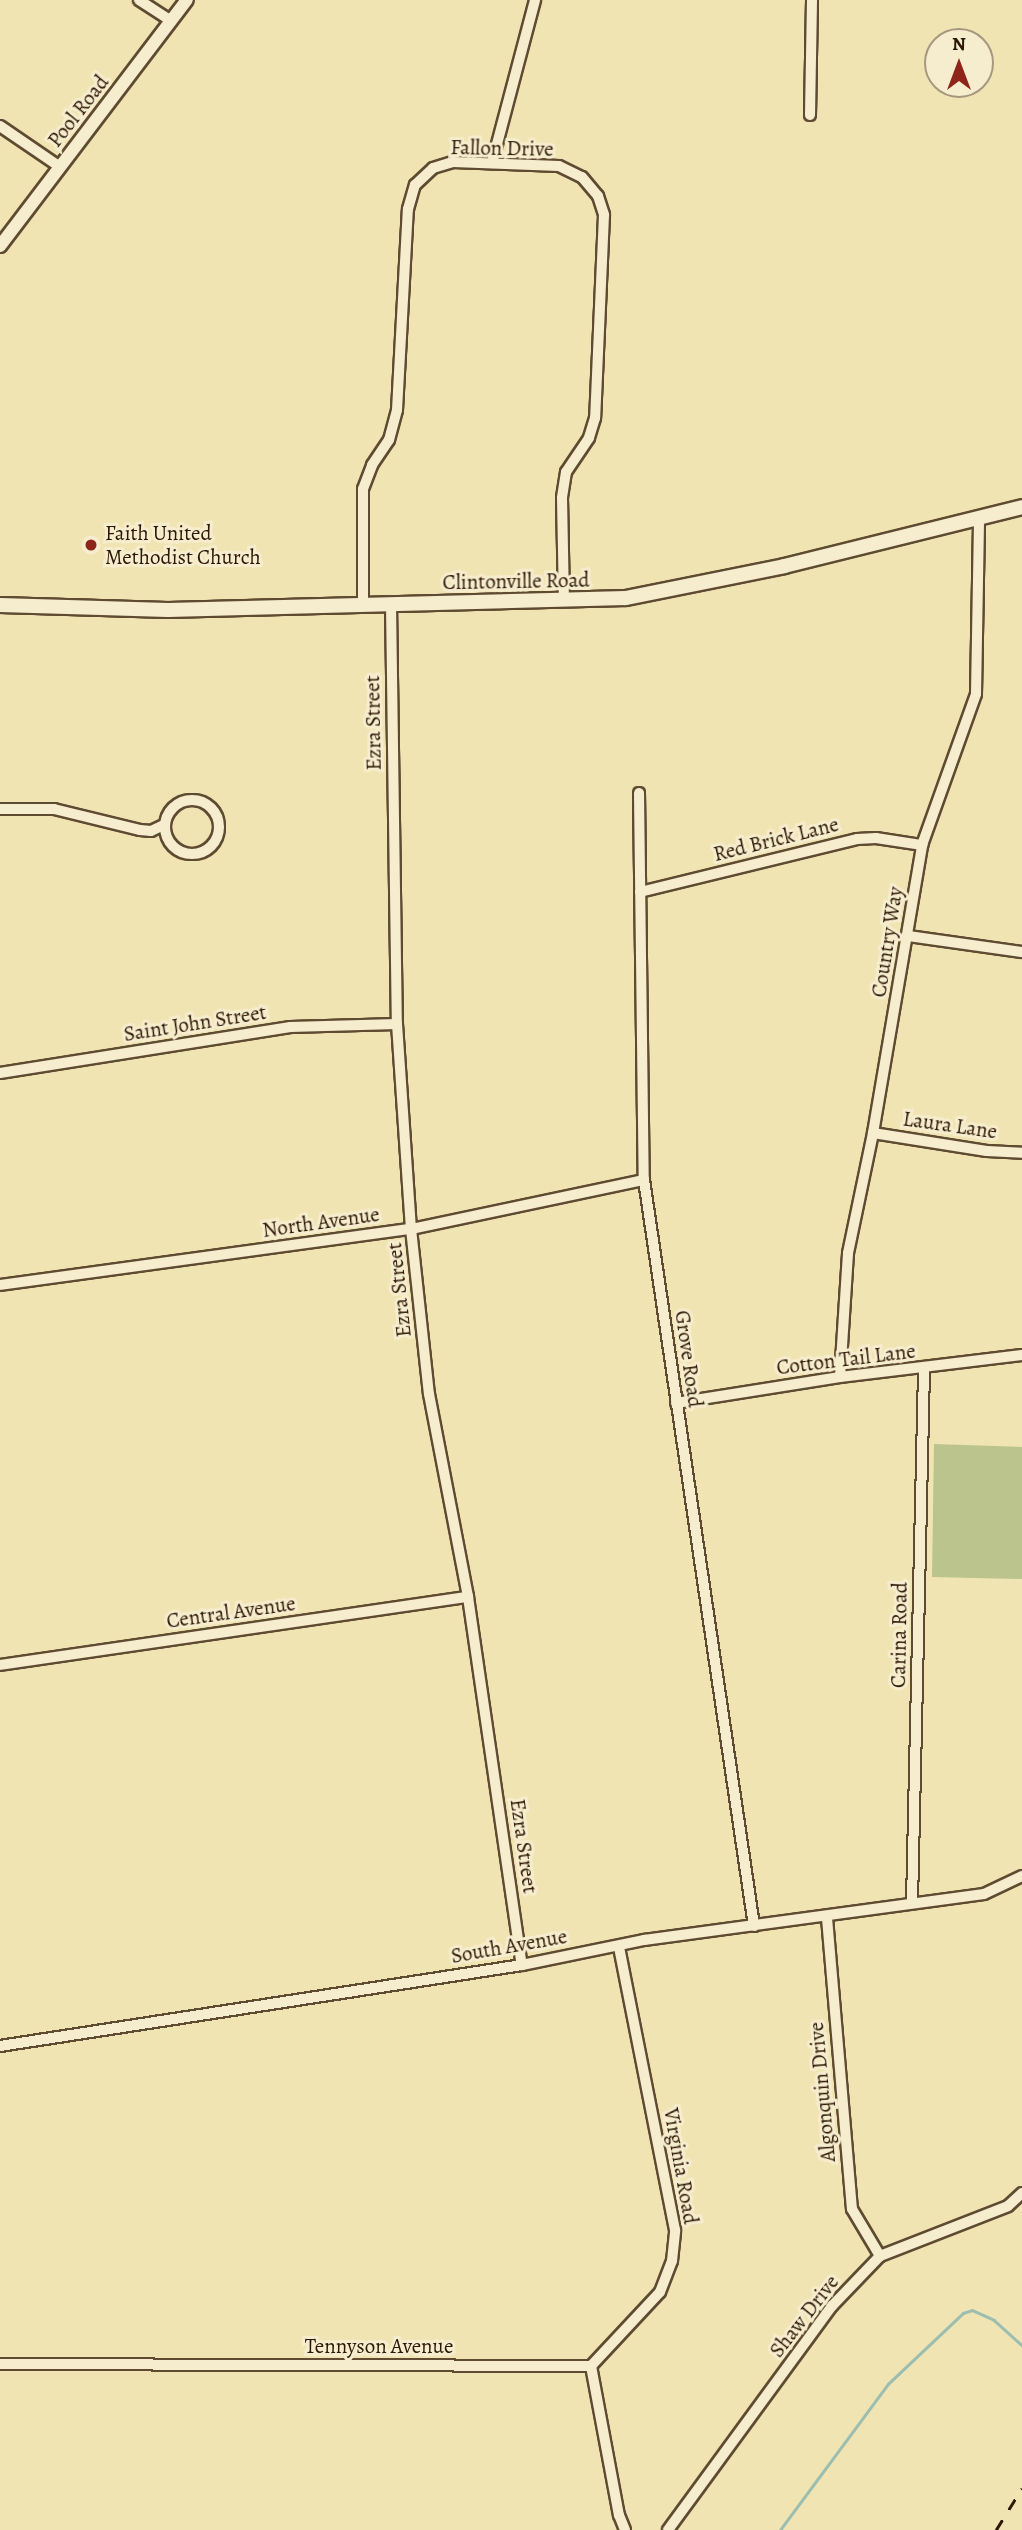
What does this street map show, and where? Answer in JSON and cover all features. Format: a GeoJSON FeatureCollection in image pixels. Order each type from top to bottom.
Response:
{"type":"FeatureCollection","features":[{"type":"Feature","properties":{"kind":"main road","name":"Clintonville Road"},"geometry":{"type":"LineString","coordinates":[[0,606],[168,610],[626,598],[679,589],[1022,507]]}},
{"type":"Feature","properties":{"kind":"street"},"geometry":{"type":"LineString","coordinates":[[139,0],[171,21]]}},
{"type":"Feature","properties":{"kind":"street","name":"Pool Road"},"geometry":{"type":"LineString","coordinates":[[0,246],[187,0]]}},
{"type":"Feature","properties":{"kind":"street"},"geometry":{"type":"LineString","coordinates":[[492,163],[535,0]]}},
{"type":"Feature","properties":{"kind":"street"},"geometry":{"type":"LineString","coordinates":[[810,115],[812,0]]}},
{"type":"Feature","properties":{"kind":"street"},"geometry":{"type":"LineString","coordinates":[[0,126],[60,167]]}},
{"type":"Feature","properties":{"kind":"street","name":"Fallon Drive"},"geometry":{"type":"LineString","coordinates":[[363,605],[363,489],[372,465],[389,440],[397,411],[408,209],[415,186],[433,168],[453,162],[559,166],[582,177],[598,195],[604,215],[595,418],[589,438],[566,472],[562,498],[564,601]]}},
{"type":"Feature","properties":{"kind":"street","name":"Country Way"},"geometry":{"type":"LineString","coordinates":[[840,1377],[848,1252],[873,1133],[922,845],[976,694],[979,519]]}},
{"type":"Feature","properties":{"kind":"street","name":"Ezra Street"},"geometry":{"type":"LineString","coordinates":[[391,604],[397,1024],[411,1228],[429,1394],[468,1597],[522,1965]]}},
{"type":"Feature","properties":{"kind":"street","name":"Grove Road"},"geometry":{"type":"LineString","coordinates":[[639,793],[644,1180],[754,1926]]}},
{"type":"Feature","properties":{"kind":"street"},"geometry":{"type":"LineString","coordinates":[[0,809],[54,809],[151,831],[164,825],[171,809],[185,800],[194,800],[202,802],[215,813],[219,829],[209,849],[189,854],[171,845],[164,825]]}},
{"type":"Feature","properties":{"kind":"street","name":"Red Brick Lane"},"geometry":{"type":"LineString","coordinates":[[640,892],[857,839],[876,838],[922,845]]}},
{"type":"Feature","properties":{"kind":"street"},"geometry":{"type":"LineString","coordinates":[[908,936],[1022,952]]}},
{"type":"Feature","properties":{"kind":"street","name":"Saint John Street"},"geometry":{"type":"LineString","coordinates":[[0,1073],[290,1027],[397,1024]]}},
{"type":"Feature","properties":{"kind":"street","name":"Laura Lane"},"geometry":{"type":"LineString","coordinates":[[873,1133],[987,1151],[1022,1153]]}},
{"type":"Feature","properties":{"kind":"street","name":"North Avenue"},"geometry":{"type":"LineString","coordinates":[[0,1285],[411,1228],[644,1180]]}},
{"type":"Feature","properties":{"kind":"street","name":"Cotton Tail Lane"},"geometry":{"type":"LineString","coordinates":[[676,1403],[840,1377],[924,1369],[1022,1355]]}},
{"type":"Feature","properties":{"kind":"street","name":"Carina Road"},"geometry":{"type":"LineString","coordinates":[[912,1903],[924,1369]]}},
{"type":"Feature","properties":{"kind":"street","name":"Central Avenue"},"geometry":{"type":"LineString","coordinates":[[0,1665],[468,1597]]}},
{"type":"Feature","properties":{"kind":"street"},"geometry":{"type":"LineString","coordinates":[[1019,1878],[1022,1891]]}},
{"type":"Feature","properties":{"kind":"street","name":"South Avenue"},"geometry":{"type":"LineString","coordinates":[[0,2046],[522,1965],[619,1946],[984,1894],[1019,1878]]}},
{"type":"Feature","properties":{"kind":"street","name":"Algonquin Drive"},"geometry":{"type":"LineString","coordinates":[[827,1917],[852,2209],[880,2256]]}},
{"type":"Feature","properties":{"kind":"street","name":"Virginia Road"},"geometry":{"type":"LineString","coordinates":[[591,2366],[660,2292],[672,2261],[675,2230],[619,1946]]}},
{"type":"Feature","properties":{"kind":"street","name":"Shaw Drive"},"geometry":{"type":"LineString","coordinates":[[668,2530],[832,2306],[880,2256],[1008,2206],[1022,2193]]}},
{"type":"Feature","properties":{"kind":"street","name":"Tennyson Avenue"},"geometry":{"type":"LineString","coordinates":[[0,2364],[591,2366]]}},
{"type":"Feature","properties":{"kind":"street"},"geometry":{"type":"LineString","coordinates":[[591,2366],[625,2530]]}},
{"type":"Feature","properties":{"kind":"green space"},"geometry":{"type":"Polygon","coordinates":[[[934,1444],[1022,1447],[1022,1579],[932,1577],[934,1444]]]}},
{"type":"Feature","properties":{"kind":"waterway"},"geometry":{"type":"LineString","coordinates":[[780,2530],[888,2384],[963,2313],[972,2310],[994,2320],[1022,2345]]}},
{"type":"Feature","properties":{"kind":"railway"},"geometry":{"type":"LineString","coordinates":[[996,2530],[1022,2488]]}},
{"type":"Feature","properties":{"kind":"place","name":"Faith United Methodist Church"},"geometry":{"type":"Point","coordinates":[91,545]}}]}
